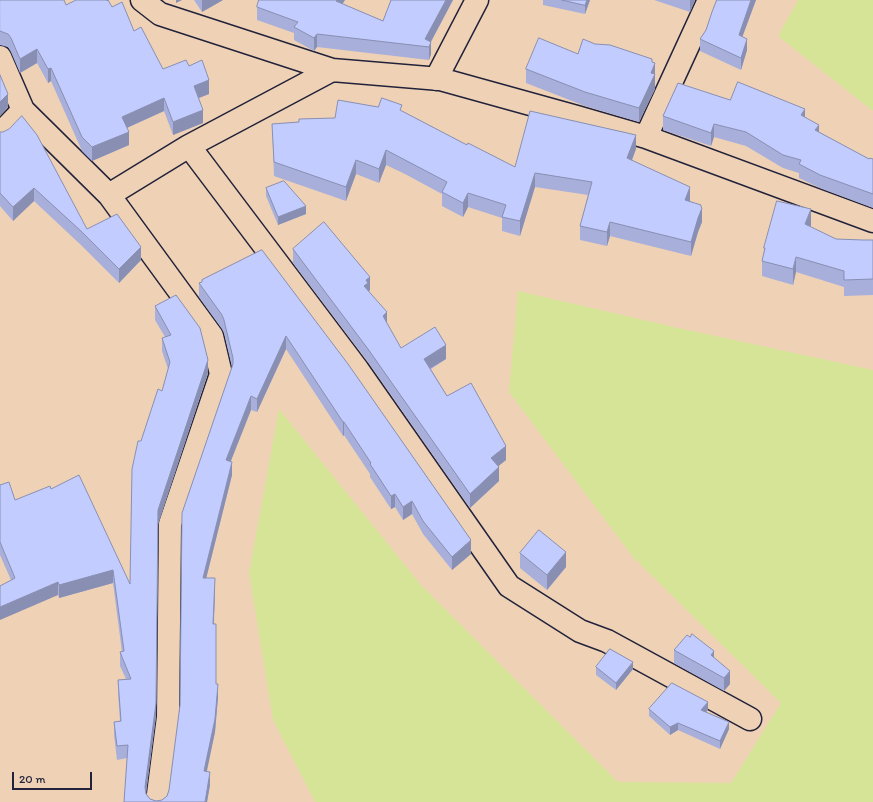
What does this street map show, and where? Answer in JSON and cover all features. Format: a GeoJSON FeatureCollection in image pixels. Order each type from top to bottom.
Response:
{"type":"FeatureCollection","features":[{"type":"Feature","properties":{"kind":"street"},"geometry":{"type":"LineString","coordinates":[[142,0],[160,14],[332,70],[436,79],[646,137],[873,221]]}},
{"type":"Feature","properties":{"kind":"street"},"geometry":{"type":"LineString","coordinates":[[436,79],[477,0]]}},
{"type":"Feature","properties":{"kind":"street"},"geometry":{"type":"LineString","coordinates":[[646,137],[708,0]]}},
{"type":"Feature","properties":{"kind":"street"},"geometry":{"type":"LineString","coordinates":[[0,58],[23,110],[109,195],[212,336],[221,374],[170,524],[168,717],[157,802]]}},
{"type":"Feature","properties":{"kind":"street"},"geometry":{"type":"LineString","coordinates":[[109,195],[188,146],[332,70]]}},
{"type":"Feature","properties":{"kind":"street"},"geometry":{"type":"LineString","coordinates":[[0,134],[23,110]]}},
{"type":"Feature","properties":{"kind":"street"},"geometry":{"type":"LineString","coordinates":[[188,146],[358,370],[510,586],[580,631],[607,642],[750,719]]}},
{"type":"Feature","properties":{"kind":"green space"},"geometry":{"type":"Polygon","coordinates":[[[798,0],[873,0],[873,111],[778,36],[798,0]]]}},
{"type":"Feature","properties":{"kind":"green space"},"geometry":{"type":"Polygon","coordinates":[[[518,291],[674,327],[873,370],[873,802],[315,802],[273,720],[249,573],[279,409],[421,585],[618,782],[731,783],[781,703],[633,557],[509,392],[518,291]]]}},
{"type":"Feature","properties":{"kind":"building"},"geometry":{"type":"Polygon","coordinates":[[[0,0],[64,0],[66,5],[76,0],[108,0],[112,7],[122,2],[134,31],[141,27],[163,69],[186,60],[189,66],[202,60],[209,80],[194,86],[203,110],[173,122],[164,98],[122,117],[129,132],[92,147],[82,137],[51,68],[48,69],[37,49],[20,59],[11,38],[8,34],[0,31],[0,0]]]}},
{"type":"Feature","properties":{"kind":"building"},"geometry":{"type":"Polygon","coordinates":[[[259,0],[337,0],[336,1],[383,21],[391,0],[446,0],[425,39],[431,42],[429,47],[317,34],[314,38],[294,27],[298,22],[257,7],[259,0]]]}},
{"type":"Feature","properties":{"kind":"building"},"geometry":{"type":"Polygon","coordinates":[[[562,0],[587,0],[585,5],[562,0]]]}},
{"type":"Feature","properties":{"kind":"building"},"geometry":{"type":"Polygon","coordinates":[[[717,0],[751,0],[739,35],[747,39],[741,58],[700,39],[706,30],[717,0]]]}},
{"type":"Feature","properties":{"kind":"building"},"geometry":{"type":"Polygon","coordinates":[[[539,38],[578,54],[583,39],[595,44],[610,45],[652,59],[652,62],[655,63],[651,73],[655,74],[639,108],[585,92],[526,69],[539,38]]]}},
{"type":"Feature","properties":{"kind":"building"},"geometry":{"type":"Polygon","coordinates":[[[0,75],[8,94],[0,102],[0,75]]]}},
{"type":"Feature","properties":{"kind":"building"},"geometry":{"type":"Polygon","coordinates":[[[738,82],[805,109],[801,115],[819,125],[815,130],[869,159],[873,159],[873,194],[820,175],[799,164],[801,160],[783,155],[746,132],[714,124],[711,133],[663,116],[678,83],[730,100],[738,82]]]}},
{"type":"Feature","properties":{"kind":"building"},"geometry":{"type":"Polygon","coordinates":[[[382,98],[402,105],[400,110],[467,145],[468,143],[515,167],[530,111],[636,135],[627,158],[690,187],[685,200],[701,205],[702,208],[691,242],[610,222],[607,232],[580,226],[592,182],[535,173],[520,221],[502,217],[506,205],[468,193],[463,203],[442,192],[447,182],[386,150],[379,169],[356,160],[346,187],[274,162],[272,124],[299,122],[299,119],[335,118],[338,100],[378,107],[382,98]]]}},
{"type":"Feature","properties":{"kind":"building"},"geometry":{"type":"Polygon","coordinates":[[[22,116],[37,135],[87,229],[117,214],[141,247],[119,269],[82,232],[34,188],[13,207],[0,193],[0,132],[9,129],[22,116]]]}},
{"type":"Feature","properties":{"kind":"building"},"geometry":{"type":"Polygon","coordinates":[[[284,181],[306,206],[278,217],[266,188],[284,181]]]}},
{"type":"Feature","properties":{"kind":"building"},"geometry":{"type":"Polygon","coordinates":[[[777,201],[811,209],[805,224],[836,239],[873,240],[873,279],[844,280],[844,271],[796,257],[793,269],[762,261],[764,248],[777,201]]]}},
{"type":"Feature","properties":{"kind":"building"},"geometry":{"type":"Polygon","coordinates":[[[324,222],[370,277],[366,280],[368,283],[364,286],[387,312],[383,316],[401,348],[435,327],[446,345],[424,359],[447,396],[471,383],[506,446],[491,458],[499,467],[470,494],[368,349],[293,249],[324,222]]]}},
{"type":"Feature","properties":{"kind":"building"},"geometry":{"type":"Polygon","coordinates":[[[262,250],[348,364],[471,540],[452,557],[423,521],[412,501],[403,507],[395,494],[391,496],[370,464],[371,463],[286,336],[257,399],[251,396],[226,460],[232,462],[203,578],[215,578],[213,624],[216,624],[216,684],[218,684],[215,719],[204,771],[210,772],[205,802],[124,802],[128,745],[117,746],[114,722],[121,721],[118,680],[131,679],[120,652],[124,651],[113,570],[59,585],[58,582],[0,607],[0,586],[15,578],[0,542],[0,485],[9,482],[15,500],[50,486],[51,489],[79,475],[130,584],[132,469],[138,441],[141,441],[158,389],[162,391],[170,362],[162,338],[171,335],[155,306],[176,295],[200,328],[208,360],[158,510],[156,703],[145,787],[146,794],[150,799],[156,801],[162,800],[167,796],[169,790],[180,705],[182,513],[233,364],[233,358],[222,315],[199,283],[202,282],[202,280],[262,250]]]}},
{"type":"Feature","properties":{"kind":"building"},"geometry":{"type":"Polygon","coordinates":[[[539,530],[566,552],[547,575],[520,553],[539,530]]]}},
{"type":"Feature","properties":{"kind":"building"},"geometry":{"type":"Polygon","coordinates":[[[692,634],[714,651],[711,655],[730,671],[724,678],[674,650],[687,635],[690,637],[692,634]]]}},
{"type":"Feature","properties":{"kind":"building"},"geometry":{"type":"Polygon","coordinates":[[[610,649],[633,662],[616,683],[596,667],[610,649]]]}},
{"type":"Feature","properties":{"kind":"building"},"geometry":{"type":"Polygon","coordinates":[[[672,683],[708,702],[701,710],[729,722],[720,741],[678,723],[670,727],[649,709],[672,683]]]}}]}
